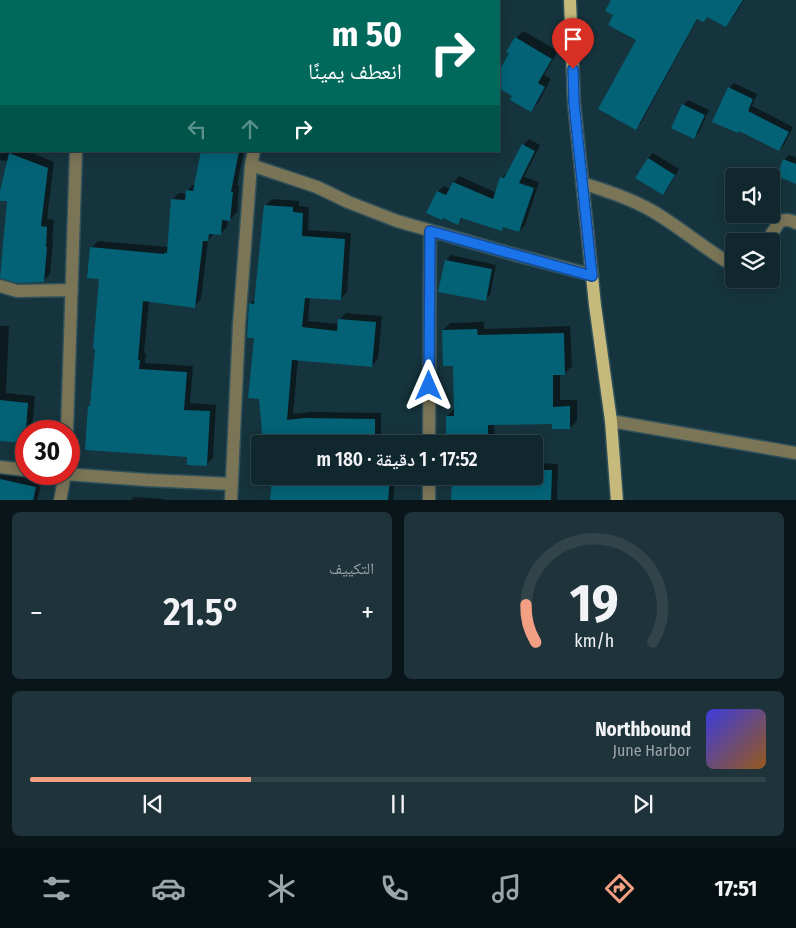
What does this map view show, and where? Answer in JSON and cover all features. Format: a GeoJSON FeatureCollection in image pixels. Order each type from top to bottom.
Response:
{"type":"FeatureCollection","features":[{"type":"Feature","properties":{"kind":"main road"},"geometry":{"type":"LineString","coordinates":[[570,0],[574,103],[595,305],[611,421],[617,500]]}},
{"type":"Feature","properties":{"kind":"street"},"geometry":{"type":"LineString","coordinates":[[67,420],[76,152]]}},
{"type":"Feature","properties":{"kind":"street"},"geometry":{"type":"LineString","coordinates":[[231,500],[239,325],[251,166],[254,152]]}},
{"type":"Feature","properties":{"kind":"street"},"geometry":{"type":"LineString","coordinates":[[251,166],[317,188],[397,221],[592,276]]}},
{"type":"Feature","properties":{"kind":"street"},"geometry":{"type":"LineString","coordinates":[[582,182],[633,201],[654,212],[725,261]]}},
{"type":"Feature","properties":{"kind":"street"},"geometry":{"type":"LineString","coordinates":[[772,233],[780,221],[787,220],[796,223]]}},
{"type":"Feature","properties":{"kind":"street"},"geometry":{"type":"LineString","coordinates":[[429,435],[430,231]]}},
{"type":"Feature","properties":{"kind":"street"},"geometry":{"type":"LineString","coordinates":[[0,286],[17,291],[72,290]]}},
{"type":"Feature","properties":{"kind":"street"},"geometry":{"type":"LineString","coordinates":[[611,421],[796,453]]}},
{"type":"Feature","properties":{"kind":"street"},"geometry":{"type":"LineString","coordinates":[[0,468],[15,469]]}},
{"type":"Feature","properties":{"kind":"street"},"geometry":{"type":"LineString","coordinates":[[60,500],[65,474],[232,484]]}},
{"type":"Feature","properties":{"kind":"street"},"geometry":{"type":"LineString","coordinates":[[429,485],[429,500]]}},
{"type":"Feature","properties":{"kind":"building"},"geometry":{"type":"Polygon","coordinates":[[[611,0],[743,0],[726,27],[707,17],[704,22],[697,19],[636,130],[598,109],[636,40],[608,25],[613,15],[605,11],[611,0]]]}},
{"type":"Feature","properties":{"kind":"building"},"geometry":{"type":"Polygon","coordinates":[[[515,37],[552,59],[538,83],[545,87],[531,112],[510,100],[512,96],[500,89],[500,69],[509,53],[506,52],[515,37]]]}},
{"type":"Feature","properties":{"kind":"building"},"geometry":{"type":"Polygon","coordinates":[[[728,87],[753,99],[748,111],[789,132],[779,151],[739,131],[738,133],[712,122],[728,87]]]}},
{"type":"Feature","properties":{"kind":"building"},"geometry":{"type":"Polygon","coordinates":[[[682,104],[705,115],[694,139],[671,128],[682,104]]]}},
{"type":"Feature","properties":{"kind":"building"},"geometry":{"type":"Polygon","coordinates":[[[522,144],[535,151],[519,183],[534,188],[519,232],[503,227],[502,231],[461,218],[458,225],[426,213],[437,191],[446,195],[453,182],[493,199],[500,177],[504,178],[522,144]]]}},
{"type":"Feature","properties":{"kind":"building"},"geometry":{"type":"Polygon","coordinates":[[[201,152],[239,152],[231,192],[233,192],[230,221],[222,220],[221,235],[209,234],[208,241],[203,241],[195,308],[143,301],[138,360],[140,360],[139,369],[187,372],[184,410],[210,411],[207,466],[187,465],[187,457],[85,450],[95,349],[93,349],[99,279],[87,278],[90,247],[167,253],[171,199],[185,200],[186,190],[193,191],[201,152]]]}},
{"type":"Feature","properties":{"kind":"building"},"geometry":{"type":"Polygon","coordinates":[[[9,153],[48,168],[41,226],[47,227],[44,282],[18,283],[0,278],[7,201],[0,201],[0,191],[9,153]]]}},
{"type":"Feature","properties":{"kind":"building"},"geometry":{"type":"Polygon","coordinates":[[[648,158],[675,175],[663,195],[635,178],[648,158]]]}},
{"type":"Feature","properties":{"kind":"building"},"geometry":{"type":"Polygon","coordinates":[[[783,159],[796,164],[796,184],[780,177],[780,168],[783,159]]]}},
{"type":"Feature","properties":{"kind":"building"},"geometry":{"type":"Polygon","coordinates":[[[264,205],[293,207],[293,212],[303,213],[302,236],[345,239],[341,300],[305,298],[302,327],[337,331],[338,319],[376,322],[372,367],[292,360],[287,420],[304,418],[375,419],[375,435],[262,435],[259,399],[248,398],[254,338],[247,338],[249,303],[254,304],[264,205]]]}},
{"type":"Feature","properties":{"kind":"building"},"geometry":{"type":"Polygon","coordinates":[[[445,260],[492,269],[486,301],[438,292],[445,260]]]}},
{"type":"Feature","properties":{"kind":"building"},"geometry":{"type":"Polygon","coordinates":[[[477,329],[478,335],[564,333],[565,375],[553,375],[553,407],[570,406],[570,429],[552,429],[552,424],[488,425],[488,435],[446,435],[446,416],[454,416],[453,366],[443,366],[442,330],[477,329]]]}},
{"type":"Feature","properties":{"kind":"building"},"geometry":{"type":"Polygon","coordinates":[[[0,400],[28,403],[27,420],[15,420],[15,442],[0,441],[0,400]]]}},
{"type":"Feature","properties":{"kind":"building"},"geometry":{"type":"Polygon","coordinates":[[[543,470],[552,470],[551,500],[451,500],[452,485],[543,485],[543,470]]]}},
{"type":"Feature","properties":{"kind":"building"},"geometry":{"type":"Polygon","coordinates":[[[0,479],[15,482],[15,485],[36,487],[33,500],[0,500],[0,479]]]}},
{"type":"Feature","properties":{"kind":"building"},"geometry":{"type":"Polygon","coordinates":[[[271,485],[389,485],[388,500],[270,500],[271,485]]]}},
{"type":"Feature","properties":{"kind":"route"},"geometry":{"type":"LineString","coordinates":[[429,386],[430,231],[592,276],[574,103],[573,69]]}}]}
